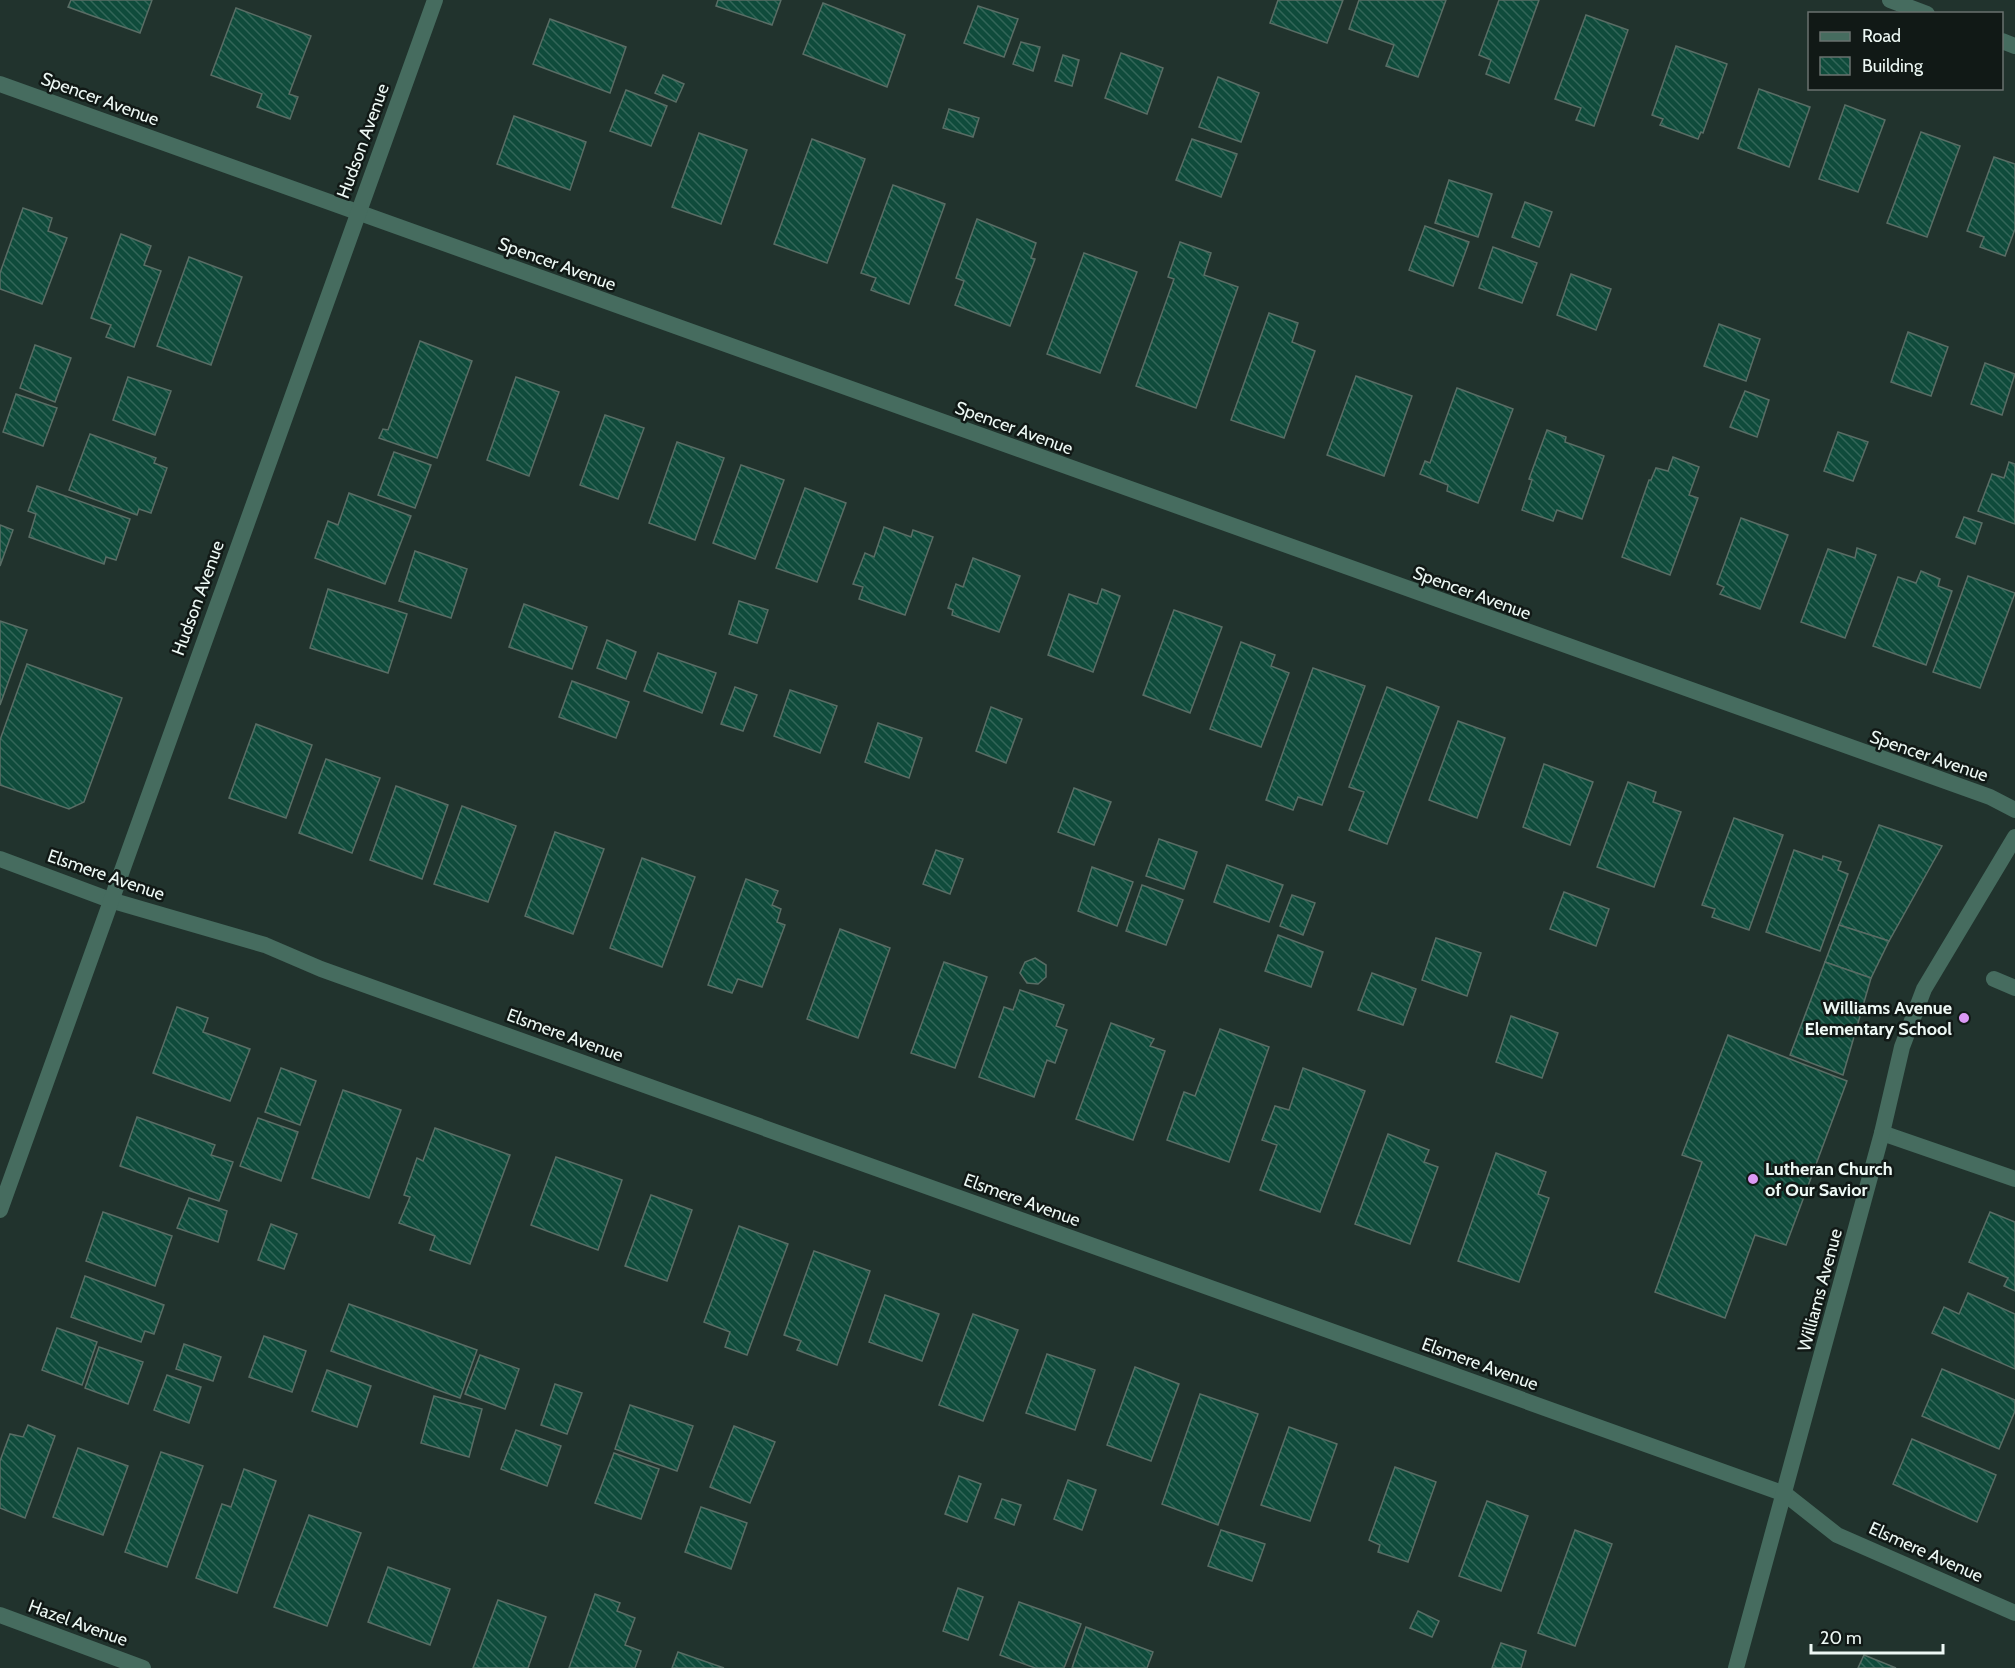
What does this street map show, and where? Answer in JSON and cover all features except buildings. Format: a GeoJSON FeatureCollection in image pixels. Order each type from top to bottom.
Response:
{"type":"FeatureCollection","features":[{"type":"Feature","properties":{"kind":"street","name":"Hudson Avenue"},"geometry":{"type":"LineString","coordinates":[[0,1210],[435,0]]}},
{"type":"Feature","properties":{"kind":"street"},"geometry":{"type":"LineString","coordinates":[[1890,0],[1922,12]]}},
{"type":"Feature","properties":{"kind":"street","name":"Spencer Avenue"},"geometry":{"type":"LineString","coordinates":[[0,84],[1990,797],[2015,810]]}},
{"type":"Feature","properties":{"kind":"street","name":"Williams Avenue"},"geometry":{"type":"LineString","coordinates":[[1736,1668],[1882,1133],[1902,1047],[1924,989],[2015,837]]}},
{"type":"Feature","properties":{"kind":"street","name":"Elsmere Avenue"},"geometry":{"type":"LineString","coordinates":[[0,859],[110,900],[265,945],[332,973],[1785,1494],[1838,1535],[2015,1613]]}},
{"type":"Feature","properties":{"kind":"street"},"geometry":{"type":"LineString","coordinates":[[1994,979],[2015,988]]}},
{"type":"Feature","properties":{"kind":"street"},"geometry":{"type":"LineString","coordinates":[[1882,1133],[2015,1179]]}},
{"type":"Feature","properties":{"kind":"street","name":"Hazel Avenue"},"geometry":{"type":"LineString","coordinates":[[0,1615],[143,1668]]}},
{"type":"Feature","properties":{"kind":"place","name":"Williams Avenue Elementary School"},"geometry":{"type":"Point","coordinates":[1964,1018]}},
{"type":"Feature","properties":{"kind":"place","name":"Lutheran Church of Our Savior"},"geometry":{"type":"Point","coordinates":[1753,1179]}}]}
